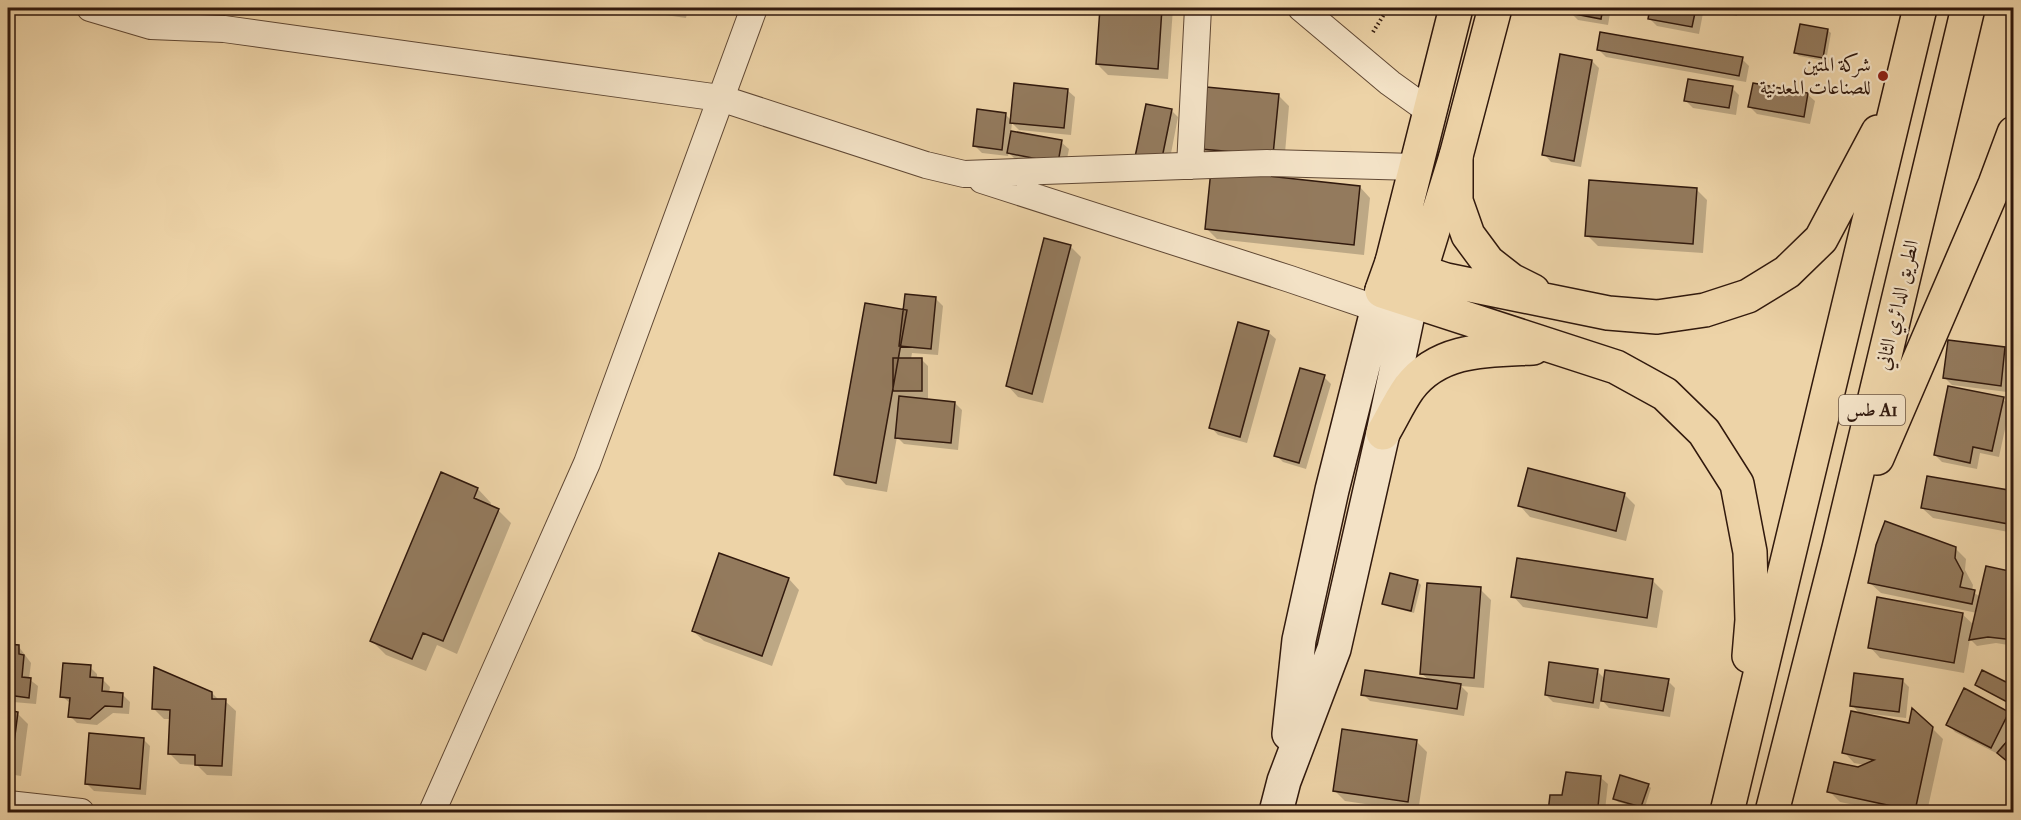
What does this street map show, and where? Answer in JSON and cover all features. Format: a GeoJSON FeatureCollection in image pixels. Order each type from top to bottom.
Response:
{"type":"FeatureCollection","features":[{"type":"Feature","properties":{"kind":"main road"},"geometry":{"type":"LineString","coordinates":[[1276,813],[1284,781],[1334,649],[1383,433],[1397,287],[1415,167],[1456,8]]}},
{"type":"Feature","properties":{"kind":"main road"},"geometry":{"type":"LineString","coordinates":[[1284,781],[1299,640],[1332,490],[1397,287],[1456,156],[1495,8]]}},
{"type":"Feature","properties":{"kind":"main road","name":"طس A1"},"geometry":{"type":"LineString","coordinates":[[1727,813],[1920,8]]}},
{"type":"Feature","properties":{"kind":"main road","name":"الطريق الدائري الثاني"},"geometry":{"type":"LineString","coordinates":[[1772,813],[1839,548],[1968,8]]}},
{"type":"Feature","properties":{"kind":"main road"},"geometry":{"type":"LineString","coordinates":[[1397,287],[1446,280],[1608,313],[1657,317],[1705,310],[1748,296],[1786,272],[1821,239],[1902,86]]}},
{"type":"Feature","properties":{"kind":"main road"},"geometry":{"type":"LineString","coordinates":[[1839,548],[1918,358],[1995,184],[2013,133]]}},
{"type":"Feature","properties":{"kind":"main road"},"geometry":{"type":"LineString","coordinates":[[1456,156],[1456,201],[1468,235],[1488,262],[1511,280],[1558,304]]}},
{"type":"Feature","properties":{"kind":"main road"},"geometry":{"type":"LineString","coordinates":[[1397,287],[1555,347],[1616,366],[1665,393],[1704,432],[1737,484],[1750,552],[1752,620],[1741,754]]}},
{"type":"Feature","properties":{"kind":"main road"},"geometry":{"type":"LineString","coordinates":[[1383,433],[1410,388],[1429,367],[1456,355],[1489,350],[1555,347]]}},
{"type":"Feature","properties":{"kind":"street"},"geometry":{"type":"LineString","coordinates":[[90,8],[151,26],[224,29],[720,98],[1290,279],[1397,287]]}},
{"type":"Feature","properties":{"kind":"street"},"geometry":{"type":"LineString","coordinates":[[432,813],[587,463],[753,8]]}},
{"type":"Feature","properties":{"kind":"street"},"geometry":{"type":"LineString","coordinates":[[1190,166],[1198,8]]}},
{"type":"Feature","properties":{"kind":"street"},"geometry":{"type":"LineString","coordinates":[[1301,8],[1390,83],[1429,111]]}},
{"type":"Feature","properties":{"kind":"street"},"geometry":{"type":"LineString","coordinates":[[964,174],[1267,163],[1415,167]]}},
{"type":"Feature","properties":{"kind":"street"},"geometry":{"type":"LineString","coordinates":[[8,804],[81,813]]}},
{"type":"Feature","properties":{"kind":"building"},"geometry":{"type":"Polygon","coordinates":[[[648,8],[680,8],[680,12],[648,8]]]}},
{"type":"Feature","properties":{"kind":"building"},"geometry":{"type":"Polygon","coordinates":[[[1100,8],[1162,8],[1158,69],[1096,64],[1100,8]]]}},
{"type":"Feature","properties":{"kind":"building"},"geometry":{"type":"Polygon","coordinates":[[[1570,8],[1603,8],[1601,19],[1569,13],[1570,8]]]}},
{"type":"Feature","properties":{"kind":"building"},"geometry":{"type":"Polygon","coordinates":[[[1650,8],[1696,8],[1692,27],[1648,19],[1650,8]]]}},
{"type":"Feature","properties":{"kind":"building"},"geometry":{"type":"Polygon","coordinates":[[[1711,8],[1735,8],[1734,13],[1711,8]]]}},
{"type":"Feature","properties":{"kind":"building"},"geometry":{"type":"Polygon","coordinates":[[[1800,24],[1828,29],[1823,58],[1794,53],[1800,24]]]}},
{"type":"Feature","properties":{"kind":"building"},"geometry":{"type":"Polygon","coordinates":[[[1600,32],[1743,57],[1739,76],[1597,50],[1600,32]]]}},
{"type":"Feature","properties":{"kind":"building"},"geometry":{"type":"Polygon","coordinates":[[[1560,54],[1592,60],[1574,161],[1542,155],[1560,54]]]}},
{"type":"Feature","properties":{"kind":"building"},"geometry":{"type":"Polygon","coordinates":[[[1688,79],[1733,86],[1729,108],[1684,101],[1688,79]]]}},
{"type":"Feature","properties":{"kind":"building"},"geometry":{"type":"Polygon","coordinates":[[[1014,83],[1068,89],[1064,128],[1010,123],[1014,83]]]}},
{"type":"Feature","properties":{"kind":"building"},"geometry":{"type":"Polygon","coordinates":[[[1753,83],[1808,93],[1804,117],[1748,107],[1753,83]]]}},
{"type":"Feature","properties":{"kind":"building"},"geometry":{"type":"Polygon","coordinates":[[[1206,87],[1279,94],[1273,155],[1200,149],[1206,87]]]}},
{"type":"Feature","properties":{"kind":"building"},"geometry":{"type":"Polygon","coordinates":[[[1146,104],[1172,109],[1161,163],[1135,157],[1146,104]]]}},
{"type":"Feature","properties":{"kind":"building"},"geometry":{"type":"Polygon","coordinates":[[[977,109],[1006,113],[1002,150],[973,146],[977,109]]]}},
{"type":"Feature","properties":{"kind":"building"},"geometry":{"type":"Polygon","coordinates":[[[1011,131],[1062,140],[1058,163],[1007,153],[1011,131]]]}},
{"type":"Feature","properties":{"kind":"building"},"geometry":{"type":"Polygon","coordinates":[[[1211,170],[1360,186],[1354,245],[1205,229],[1211,170]]]}},
{"type":"Feature","properties":{"kind":"building"},"geometry":{"type":"Polygon","coordinates":[[[1589,180],[1697,188],[1693,244],[1585,236],[1589,180]]]}},
{"type":"Feature","properties":{"kind":"building"},"geometry":{"type":"Polygon","coordinates":[[[1044,238],[1071,245],[1032,394],[1006,386],[1044,238]]]}},
{"type":"Feature","properties":{"kind":"building"},"geometry":{"type":"Polygon","coordinates":[[[905,294],[936,297],[931,349],[899,346],[905,294]]]}},
{"type":"Feature","properties":{"kind":"building"},"geometry":{"type":"Polygon","coordinates":[[[865,303],[907,310],[876,483],[834,475],[865,303]]]}},
{"type":"Feature","properties":{"kind":"building"},"geometry":{"type":"Polygon","coordinates":[[[1238,322],[1269,331],[1240,437],[1209,428],[1238,322]]]}},
{"type":"Feature","properties":{"kind":"building"},"geometry":{"type":"Polygon","coordinates":[[[1948,340],[2005,347],[2001,386],[1943,378],[1948,340]]]}},
{"type":"Feature","properties":{"kind":"building"},"geometry":{"type":"Polygon","coordinates":[[[893,358],[922,358],[922,391],[893,391],[893,358]]]}},
{"type":"Feature","properties":{"kind":"building"},"geometry":{"type":"Polygon","coordinates":[[[1300,368],[1325,375],[1299,463],[1274,456],[1300,368]]]}},
{"type":"Feature","properties":{"kind":"building"},"geometry":{"type":"Polygon","coordinates":[[[1948,386],[2004,397],[1992,451],[1973,447],[1970,463],[1934,455],[1948,386]]]}},
{"type":"Feature","properties":{"kind":"building"},"geometry":{"type":"Polygon","coordinates":[[[899,396],[955,402],[951,443],[895,438],[899,396]]]}},
{"type":"Feature","properties":{"kind":"building"},"geometry":{"type":"Polygon","coordinates":[[[1528,468],[1625,493],[1616,531],[1518,506],[1528,468]]]}},
{"type":"Feature","properties":{"kind":"building"},"geometry":{"type":"Polygon","coordinates":[[[441,472],[478,488],[474,498],[499,509],[443,641],[423,633],[412,659],[370,641],[441,472]]]}},
{"type":"Feature","properties":{"kind":"building"},"geometry":{"type":"Polygon","coordinates":[[[1927,476],[2014,491],[2014,525],[1921,508],[1927,476]]]}},
{"type":"Feature","properties":{"kind":"building"},"geometry":{"type":"Polygon","coordinates":[[[1885,521],[1956,547],[1955,558],[1963,573],[1960,587],[1975,590],[1972,604],[1868,583],[1876,545],[1885,521]]]}},
{"type":"Feature","properties":{"kind":"building"},"geometry":{"type":"Polygon","coordinates":[[[719,553],[789,578],[762,656],[692,631],[719,553]]]}},
{"type":"Feature","properties":{"kind":"building"},"geometry":{"type":"Polygon","coordinates":[[[1517,558],[1653,579],[1647,618],[1511,597],[1517,558]]]}},
{"type":"Feature","properties":{"kind":"building"},"geometry":{"type":"Polygon","coordinates":[[[1986,566],[2014,572],[2014,640],[1988,637],[1969,640],[1986,566]]]}},
{"type":"Feature","properties":{"kind":"building"},"geometry":{"type":"Polygon","coordinates":[[[1390,573],[1418,580],[1411,611],[1382,604],[1390,573]]]}},
{"type":"Feature","properties":{"kind":"building"},"geometry":{"type":"Polygon","coordinates":[[[1427,583],[1481,587],[1474,678],[1420,674],[1427,583]]]}},
{"type":"Feature","properties":{"kind":"building"},"geometry":{"type":"Polygon","coordinates":[[[1877,597],[1963,613],[1954,663],[1868,648],[1877,597]]]}},
{"type":"Feature","properties":{"kind":"building"},"geometry":{"type":"Polygon","coordinates":[[[8,644],[19,645],[19,654],[24,655],[22,677],[31,678],[29,698],[8,695],[8,644]]]}},
{"type":"Feature","properties":{"kind":"building"},"geometry":{"type":"Polygon","coordinates":[[[1549,662],[1598,669],[1593,703],[1545,695],[1549,662]]]}},
{"type":"Feature","properties":{"kind":"building"},"geometry":{"type":"Polygon","coordinates":[[[63,663],[91,665],[90,677],[103,678],[102,691],[123,693],[122,707],[105,706],[90,719],[68,717],[70,698],[60,697],[63,663]]]}},
{"type":"Feature","properties":{"kind":"building"},"geometry":{"type":"Polygon","coordinates":[[[154,667],[212,692],[212,699],[226,699],[222,766],[195,765],[195,755],[168,754],[170,710],[152,709],[154,667]]]}},
{"type":"Feature","properties":{"kind":"building"},"geometry":{"type":"Polygon","coordinates":[[[1365,670],[1461,684],[1457,709],[1361,695],[1365,670]]]}},
{"type":"Feature","properties":{"kind":"building"},"geometry":{"type":"Polygon","coordinates":[[[1605,670],[1669,679],[1663,711],[1601,701],[1605,670]]]}},
{"type":"Feature","properties":{"kind":"building"},"geometry":{"type":"Polygon","coordinates":[[[1982,670],[2014,686],[2014,694],[2009,703],[1975,685],[1982,670]]]}},
{"type":"Feature","properties":{"kind":"building"},"geometry":{"type":"Polygon","coordinates":[[[1854,673],[1903,679],[1899,712],[1850,706],[1854,673]]]}},
{"type":"Feature","properties":{"kind":"building"},"geometry":{"type":"Polygon","coordinates":[[[1964,688],[2009,712],[1991,748],[1946,725],[1964,688]]]}},
{"type":"Feature","properties":{"kind":"building"},"geometry":{"type":"Polygon","coordinates":[[[1912,708],[1933,727],[1915,811],[1827,792],[1834,762],[1858,767],[1874,760],[1842,753],[1851,711],[1909,723],[1912,708]]]}},
{"type":"Feature","properties":{"kind":"building"},"geometry":{"type":"Polygon","coordinates":[[[8,710],[18,712],[11,766],[8,765],[8,710]]]}},
{"type":"Feature","properties":{"kind":"building"},"geometry":{"type":"Polygon","coordinates":[[[1342,729],[1417,740],[1408,802],[1333,791],[1342,729]]]}},
{"type":"Feature","properties":{"kind":"building"},"geometry":{"type":"Polygon","coordinates":[[[89,733],[144,738],[140,789],[85,784],[89,733]]]}},
{"type":"Feature","properties":{"kind":"building"},"geometry":{"type":"Polygon","coordinates":[[[2012,735],[2014,737],[2014,767],[1997,753],[2012,735]]]}},
{"type":"Feature","properties":{"kind":"building"},"geometry":{"type":"Polygon","coordinates":[[[1566,772],[1601,776],[1598,807],[1627,812],[1548,812],[1550,795],[1562,795],[1566,772]]]}},
{"type":"Feature","properties":{"kind":"building"},"geometry":{"type":"Polygon","coordinates":[[[1620,775],[1649,784],[1641,807],[1613,799],[1620,775]]]}},
{"type":"Feature","properties":{"kind":"place","name":"شركة المتين للصناعات المعدنية"},"geometry":{"type":"Point","coordinates":[1883,76]}}]}
